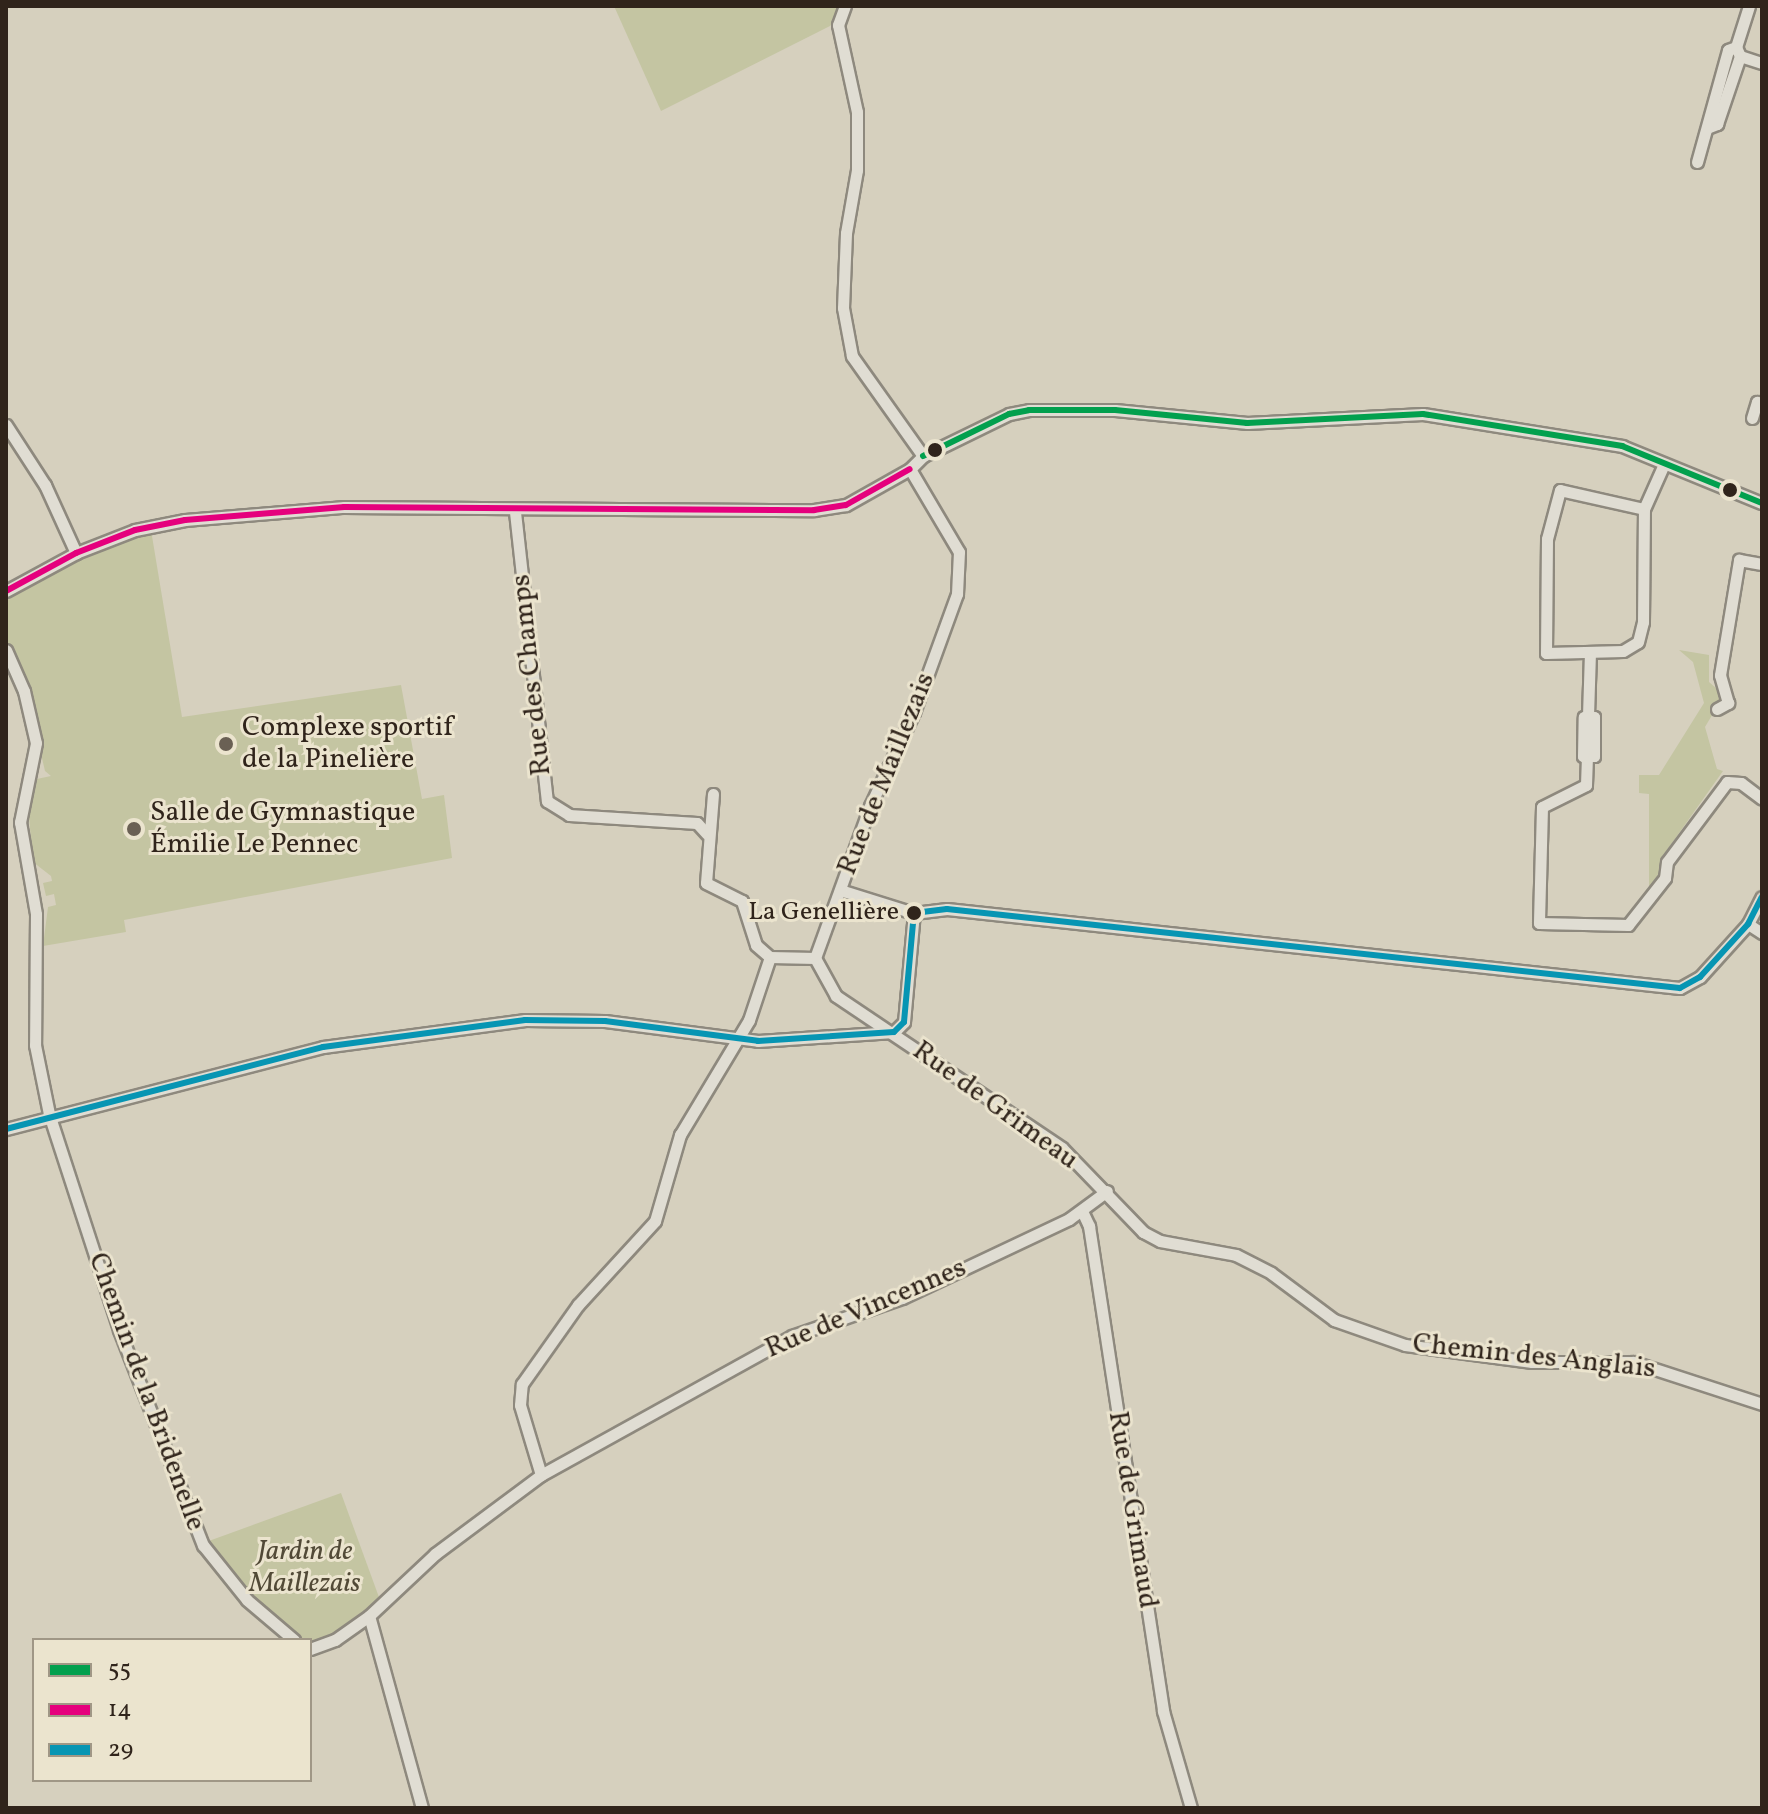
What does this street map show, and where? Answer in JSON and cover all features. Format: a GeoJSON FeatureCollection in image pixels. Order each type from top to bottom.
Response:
{"type":"FeatureCollection","features":[{"type":"Feature","properties":{"kind":"street"},"geometry":{"type":"LineString","coordinates":[[845,6],[838,25],[857,112],[857,170],[846,233],[843,308],[852,356],[923,456]]}},
{"type":"Feature","properties":{"kind":"street"},"geometry":{"type":"LineString","coordinates":[[1738,52],[1750,6],[1762,10]]}},
{"type":"Feature","properties":{"kind":"street"},"geometry":{"type":"LineString","coordinates":[[1697,162],[1709,127],[1705,119],[1728,50],[1762,63]]}},
{"type":"Feature","properties":{"kind":"street"},"geometry":{"type":"LineString","coordinates":[[1752,418],[1757,402],[1762,404]]}},
{"type":"Feature","properties":{"kind":"street"},"geometry":{"type":"LineString","coordinates":[[6,591],[76,553],[135,530],[185,520],[344,507],[515,512],[814,510],[846,505],[910,469],[923,456],[1009,414],[1055,408],[1247,423],[1423,414],[1622,446],[1762,503]]}},
{"type":"Feature","properties":{"kind":"street"},"geometry":{"type":"LineString","coordinates":[[6,425],[45,485],[76,553]]}},
{"type":"Feature","properties":{"kind":"street"},"geometry":{"type":"LineString","coordinates":[[1644,509],[1560,490],[1547,539],[1546,653],[1623,651],[1638,642],[1643,622],[1644,509],[1664,464]]}},
{"type":"Feature","properties":{"kind":"street","name":"Rue de Maillezais"},"geometry":{"type":"LineString","coordinates":[[815,958],[957,594],[959,552],[910,469]]}},
{"type":"Feature","properties":{"kind":"street","name":"Rue des Champs"},"geometry":{"type":"LineString","coordinates":[[515,512],[547,801],[555,811],[569,815],[697,823],[707,834]]}},
{"type":"Feature","properties":{"kind":"street"},"geometry":{"type":"LineString","coordinates":[[1717,709],[1728,703],[1720,675],[1739,560],[1762,564]]}},
{"type":"Feature","properties":{"kind":"street","name":"Chemin de la Bridenelle"},"geometry":{"type":"LineString","coordinates":[[6,650],[24,691],[36,743],[20,822],[37,925],[32,999],[43,1091],[49,1114],[119,1330],[203,1545],[247,1600],[292,1638]]}},
{"type":"Feature","properties":{"kind":"street"},"geometry":{"type":"LineString","coordinates":[[1590,652],[1588,717],[1594,717],[1594,756],[1587,756],[1586,785],[1542,807],[1539,923],[1628,925],[1665,878],[1667,862],[1727,782],[1741,783],[1762,799]]}},
{"type":"Feature","properties":{"kind":"street"},"geometry":{"type":"LineString","coordinates":[[713,794],[707,834],[706,883],[742,901],[756,945],[770,957],[815,958]]}},
{"type":"Feature","properties":{"kind":"street"},"geometry":{"type":"LineString","coordinates":[[840,890],[914,913],[947,909],[1680,988],[1700,977],[1748,924],[1762,897]]}},
{"type":"Feature","properties":{"kind":"street"},"geometry":{"type":"LineString","coordinates":[[1540,906],[1555,923]]}},
{"type":"Feature","properties":{"kind":"street"},"geometry":{"type":"LineString","coordinates":[[6,1129],[49,1114],[323,1047],[525,1020],[605,1021],[738,1040],[894,1032],[904,1022],[914,913]]}},
{"type":"Feature","properties":{"kind":"street"},"geometry":{"type":"LineString","coordinates":[[1748,924],[1762,933]]}},
{"type":"Feature","properties":{"kind":"street"},"geometry":{"type":"LineString","coordinates":[[312,1648],[335,1640],[369,1616],[435,1554],[541,1475],[520,1405],[522,1384],[578,1305],[646,1235],[661,1209],[680,1135],[738,1040],[770,957]]}},
{"type":"Feature","properties":{"kind":"street","name":"Rue de Grimeau"},"geometry":{"type":"LineString","coordinates":[[815,958],[836,996],[894,1032],[1062,1148],[1107,1191]]}},
{"type":"Feature","properties":{"kind":"street","name":"Rue de Vincennes"},"geometry":{"type":"LineString","coordinates":[[541,1475],[792,1336],[902,1298],[1082,1211],[1107,1191]]}},
{"type":"Feature","properties":{"kind":"street","name":"Chemin des Anglais"},"geometry":{"type":"LineString","coordinates":[[1107,1191],[1143,1232],[1257,1264],[1355,1330],[1405,1345],[1488,1358],[1633,1362],[1762,1404]]}},
{"type":"Feature","properties":{"kind":"street","name":"Rue de Grimaud"},"geometry":{"type":"LineString","coordinates":[[1082,1211],[1089,1226],[1163,1711],[1191,1808]]}},
{"type":"Feature","properties":{"kind":"street"},"geometry":{"type":"LineString","coordinates":[[369,1616],[422,1808]]}},
{"type":"Feature","properties":{"kind":"green space"},"geometry":{"type":"Polygon","coordinates":[[[614,6],[845,6],[830,26],[661,111],[614,6]]]}},
{"type":"Feature","properties":{"kind":"green space","name":"Complexe sportif de la Pinelière"},"geometry":{"type":"Polygon","coordinates":[[[151,530],[182,717],[401,685],[422,799],[444,795],[452,858],[124,920],[126,932],[43,946],[48,907],[56,905],[54,894],[46,896],[43,883],[52,881],[51,876],[33,862],[28,806],[32,780],[51,776],[45,771],[26,690],[6,644],[6,594],[78,555],[151,530]]]}},
{"type":"Feature","properties":{"kind":"green space"},"geometry":{"type":"Polygon","coordinates":[[[1679,650],[1709,655],[1709,682],[1724,695],[1705,727],[1717,769],[1723,771],[1662,857],[1663,876],[1649,889],[1649,794],[1639,793],[1639,775],[1659,775],[1704,703],[1693,662],[1679,650]]]}},
{"type":"Feature","properties":{"kind":"green space","name":"Jardin de Maillezais"},"geometry":{"type":"Polygon","coordinates":[[[341,1493],[380,1600],[337,1635],[321,1641],[300,1638],[252,1599],[206,1542],[341,1493]]]}},
{"type":"Feature","properties":{"kind":"transit line","name":"55"},"geometry":{"type":"LineString","coordinates":[[923,456],[1009,414],[1029,410],[1115,410],[1247,423],[1423,414],[1622,446],[1762,503]]}},
{"type":"Feature","properties":{"kind":"transit line","name":"14"},"geometry":{"type":"LineString","coordinates":[[6,591],[76,553],[135,530],[185,520],[344,507],[814,510],[846,505],[910,469]]}},
{"type":"Feature","properties":{"kind":"transit line","name":"29"},"geometry":{"type":"LineString","coordinates":[[6,1129],[323,1047],[525,1020],[605,1021],[758,1041],[894,1032],[904,1022],[914,913],[947,909],[1680,988],[1700,977],[1748,924],[1762,897]]}},
{"type":"Feature","properties":{"kind":"place","name":"Complexe sportif de la Pinelière"},"geometry":{"type":"Point","coordinates":[226,744]}},
{"type":"Feature","properties":{"kind":"place","name":"Salle de Gymnastique Émilie Le Pennec"},"geometry":{"type":"Point","coordinates":[134,829]}},
{"type":"Feature","properties":{"kind":"place","name":"La Genellière"},"geometry":{"type":"Point","coordinates":[914,913]}}]}
